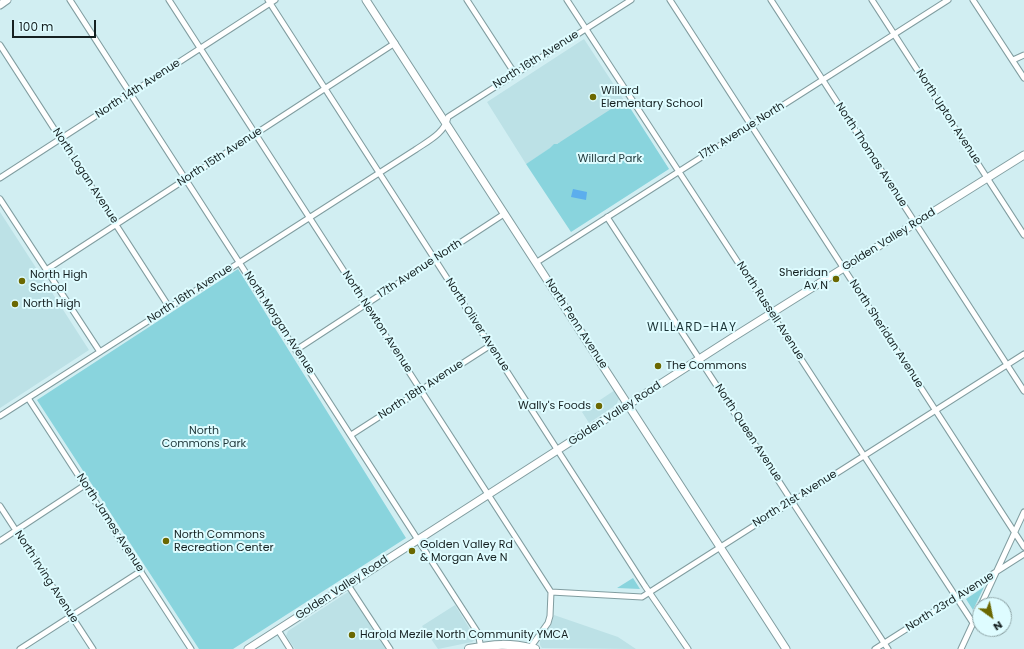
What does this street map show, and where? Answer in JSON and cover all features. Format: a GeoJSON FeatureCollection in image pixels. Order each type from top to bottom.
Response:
{"type":"FeatureCollection","features":[{"type":"Feature","properties":{"kind":"main road"},"geometry":{"type":"LineString","coordinates":[[469,649],[484,648],[491,644],[532,648]]}},
{"type":"Feature","properties":{"kind":"street"},"geometry":{"type":"LineString","coordinates":[[0,5],[7,0]]}},
{"type":"Feature","properties":{"kind":"street","name":"North Morgan Avenue"},"geometry":{"type":"LineString","coordinates":[[70,0],[478,633],[484,648]]}},
{"type":"Feature","properties":{"kind":"street","name":"North Newton Avenue"},"geometry":{"type":"LineString","coordinates":[[169,0],[552,592]]}},
{"type":"Feature","properties":{"kind":"street","name":"North 14th Avenue"},"geometry":{"type":"LineString","coordinates":[[0,178],[200,49],[269,2],[275,0]]}},
{"type":"Feature","properties":{"kind":"street","name":"North Penn Avenue"},"geometry":{"type":"LineString","coordinates":[[366,0],[786,649]]}},
{"type":"Feature","properties":{"kind":"street"},"geometry":{"type":"LineString","coordinates":[[467,0],[515,74]]}},
{"type":"Feature","properties":{"kind":"street","name":"North Russell Avenue"},"geometry":{"type":"LineString","coordinates":[[567,0],[972,621]]}},
{"type":"Feature","properties":{"kind":"street","name":"North 16th Avenue"},"geometry":{"type":"LineString","coordinates":[[0,416],[379,172],[442,130],[447,124],[448,117],[631,0]]}},
{"type":"Feature","properties":{"kind":"street","name":"North Sheridan Avenue"},"geometry":{"type":"LineString","coordinates":[[670,0],[1024,547]]}},
{"type":"Feature","properties":{"kind":"street","name":"North Thomas Avenue"},"geometry":{"type":"LineString","coordinates":[[770,0],[1024,391]]}},
{"type":"Feature","properties":{"kind":"street","name":"North Upton Avenue"},"geometry":{"type":"LineString","coordinates":[[872,0],[1024,235]]}},
{"type":"Feature","properties":{"kind":"street","name":"17th Avenue North"},"geometry":{"type":"LineString","coordinates":[[536,262],[948,0]]}},
{"type":"Feature","properties":{"kind":"street"},"geometry":{"type":"LineString","coordinates":[[973,0],[1024,78]]}},
{"type":"Feature","properties":{"kind":"street","name":"North Oliver Avenue"},"geometry":{"type":"LineString","coordinates":[[269,2],[436,259],[649,592],[688,649]]}},
{"type":"Feature","properties":{"kind":"street","name":"North 15th Avenue"},"geometry":{"type":"LineString","coordinates":[[46,270],[395,43]]}},
{"type":"Feature","properties":{"kind":"street","name":"North Logan Avenue"},"geometry":{"type":"LineString","coordinates":[[0,45],[169,307]]}},
{"type":"Feature","properties":{"kind":"street"},"geometry":{"type":"LineString","coordinates":[[1013,60],[1024,55]]}},
{"type":"Feature","properties":{"kind":"street","name":"Golden Valley Road"},"geometry":{"type":"LineString","coordinates":[[248,649],[700,359],[1024,154]]}},
{"type":"Feature","properties":{"kind":"street"},"geometry":{"type":"LineString","coordinates":[[0,199],[100,352]]}},
{"type":"Feature","properties":{"kind":"street","name":"17th Avenue North"},"geometry":{"type":"LineString","coordinates":[[296,350],[504,214]]}},
{"type":"Feature","properties":{"kind":"street","name":"North Queen Avenue"},"geometry":{"type":"LineString","coordinates":[[607,217],[888,649]]}},
{"type":"Feature","properties":{"kind":"street","name":"North 18th Avenue"},"geometry":{"type":"LineString","coordinates":[[351,435],[490,345]]}},
{"type":"Feature","properties":{"kind":"street","name":"North 21st Avenue"},"geometry":{"type":"LineString","coordinates":[[552,592],[642,597],[1024,354]]}},
{"type":"Feature","properties":{"kind":"street","name":"North James Avenue"},"geometry":{"type":"LineString","coordinates":[[28,398],[191,649]]}},
{"type":"Feature","properties":{"kind":"street"},"geometry":{"type":"LineString","coordinates":[[0,540],[85,486]]}},
{"type":"Feature","properties":{"kind":"street","name":"North Irving Avenue"},"geometry":{"type":"LineString","coordinates":[[0,506],[93,649]]}},
{"type":"Feature","properties":{"kind":"street"},"geometry":{"type":"LineString","coordinates":[[985,597],[1024,512]]}},
{"type":"Feature","properties":{"kind":"street","name":"North 23rd Avenue"},"geometry":{"type":"LineString","coordinates":[[875,649],[1024,554]]}},
{"type":"Feature","properties":{"kind":"street"},"geometry":{"type":"LineString","coordinates":[[20,649],[141,571]]}},
{"type":"Feature","properties":{"kind":"street"},"geometry":{"type":"LineString","coordinates":[[348,585],[390,649]]}},
{"type":"Feature","properties":{"kind":"street"},"geometry":{"type":"LineString","coordinates":[[532,648],[548,623],[552,592]]}},
{"type":"Feature","properties":{"kind":"street"},"geometry":{"type":"LineString","coordinates":[[961,649],[972,625]]}},
{"type":"Feature","properties":{"kind":"street"},"geometry":{"type":"LineString","coordinates":[[278,630],[290,649]]}},
{"type":"Feature","properties":{"kind":"shaded area"},"geometry":{"type":"Polygon","coordinates":[[[584,39],[669,169],[560,142],[526,164],[487,102],[584,39]]]}},
{"type":"Feature","properties":{"kind":"shaded area"},"geometry":{"type":"Polygon","coordinates":[[[573,189],[587,192],[586,200],[571,197],[573,189]]]}},
{"type":"Feature","properties":{"kind":"shaded area","name":"North High School"},"geometry":{"type":"Polygon","coordinates":[[[0,212],[89,350],[0,408],[0,212]]]}},
{"type":"Feature","properties":{"kind":"shaded area"},"geometry":{"type":"Polygon","coordinates":[[[615,390],[619,399],[616,405],[589,423],[582,412],[615,390]]]}},
{"type":"Feature","properties":{"kind":"shaded area"},"geometry":{"type":"Polygon","coordinates":[[[348,592],[352,594],[386,649],[295,649],[286,636],[288,631],[348,592]]]}},
{"type":"Feature","properties":{"kind":"shaded area"},"geometry":{"type":"Polygon","coordinates":[[[455,605],[476,639],[472,642],[438,649],[422,626],[455,605]]]}},
{"type":"Feature","properties":{"kind":"shaded area"},"geometry":{"type":"Polygon","coordinates":[[[554,615],[618,637],[636,649],[542,648],[540,641],[551,625],[554,615]]]}},
{"type":"Feature","properties":{"kind":"green space","name":"Willard Park"},"geometry":{"type":"Polygon","coordinates":[[[625,100],[669,169],[571,232],[526,164],[554,144],[557,144],[625,100]]]}},
{"type":"Feature","properties":{"kind":"green space","name":"North Commons Park"},"geometry":{"type":"Polygon","coordinates":[[[238,269],[406,538],[233,649],[199,649],[37,400],[238,269]]]}},
{"type":"Feature","properties":{"kind":"green space"},"geometry":{"type":"Polygon","coordinates":[[[633,578],[640,589],[617,588],[633,578]]]}},
{"type":"Feature","properties":{"kind":"green space"},"geometry":{"type":"Polygon","coordinates":[[[984,587],[979,597],[972,597],[972,608],[966,599],[984,587]]]}},
{"type":"Feature","properties":{"kind":"place","name":"Willard Elementary School"},"geometry":{"type":"Point","coordinates":[593,97]}},
{"type":"Feature","properties":{"kind":"place","name":"Sheridan Av N"},"geometry":{"type":"Point","coordinates":[836,279]}},
{"type":"Feature","properties":{"kind":"place","name":"North High School"},"geometry":{"type":"Point","coordinates":[22,281]}},
{"type":"Feature","properties":{"kind":"place","name":"North High"},"geometry":{"type":"Point","coordinates":[15,304]}},
{"type":"Feature","properties":{"kind":"place","name":"The Commons"},"geometry":{"type":"Point","coordinates":[658,366]}},
{"type":"Feature","properties":{"kind":"place","name":"Wally's Foods"},"geometry":{"type":"Point","coordinates":[599,406]}},
{"type":"Feature","properties":{"kind":"place","name":"North Commons Recreation Center"},"geometry":{"type":"Point","coordinates":[166,541]}},
{"type":"Feature","properties":{"kind":"place","name":"Golden Valley Rd & Morgan Ave N"},"geometry":{"type":"Point","coordinates":[412,551]}},
{"type":"Feature","properties":{"kind":"place","name":"Harold Mezile North Community YMCA"},"geometry":{"type":"Point","coordinates":[352,635]}},
{"type":"Feature","properties":{"kind":"district","name":"WILLARD-HAY"},"geometry":{"type":"Point","coordinates":[692,328]}}]}
